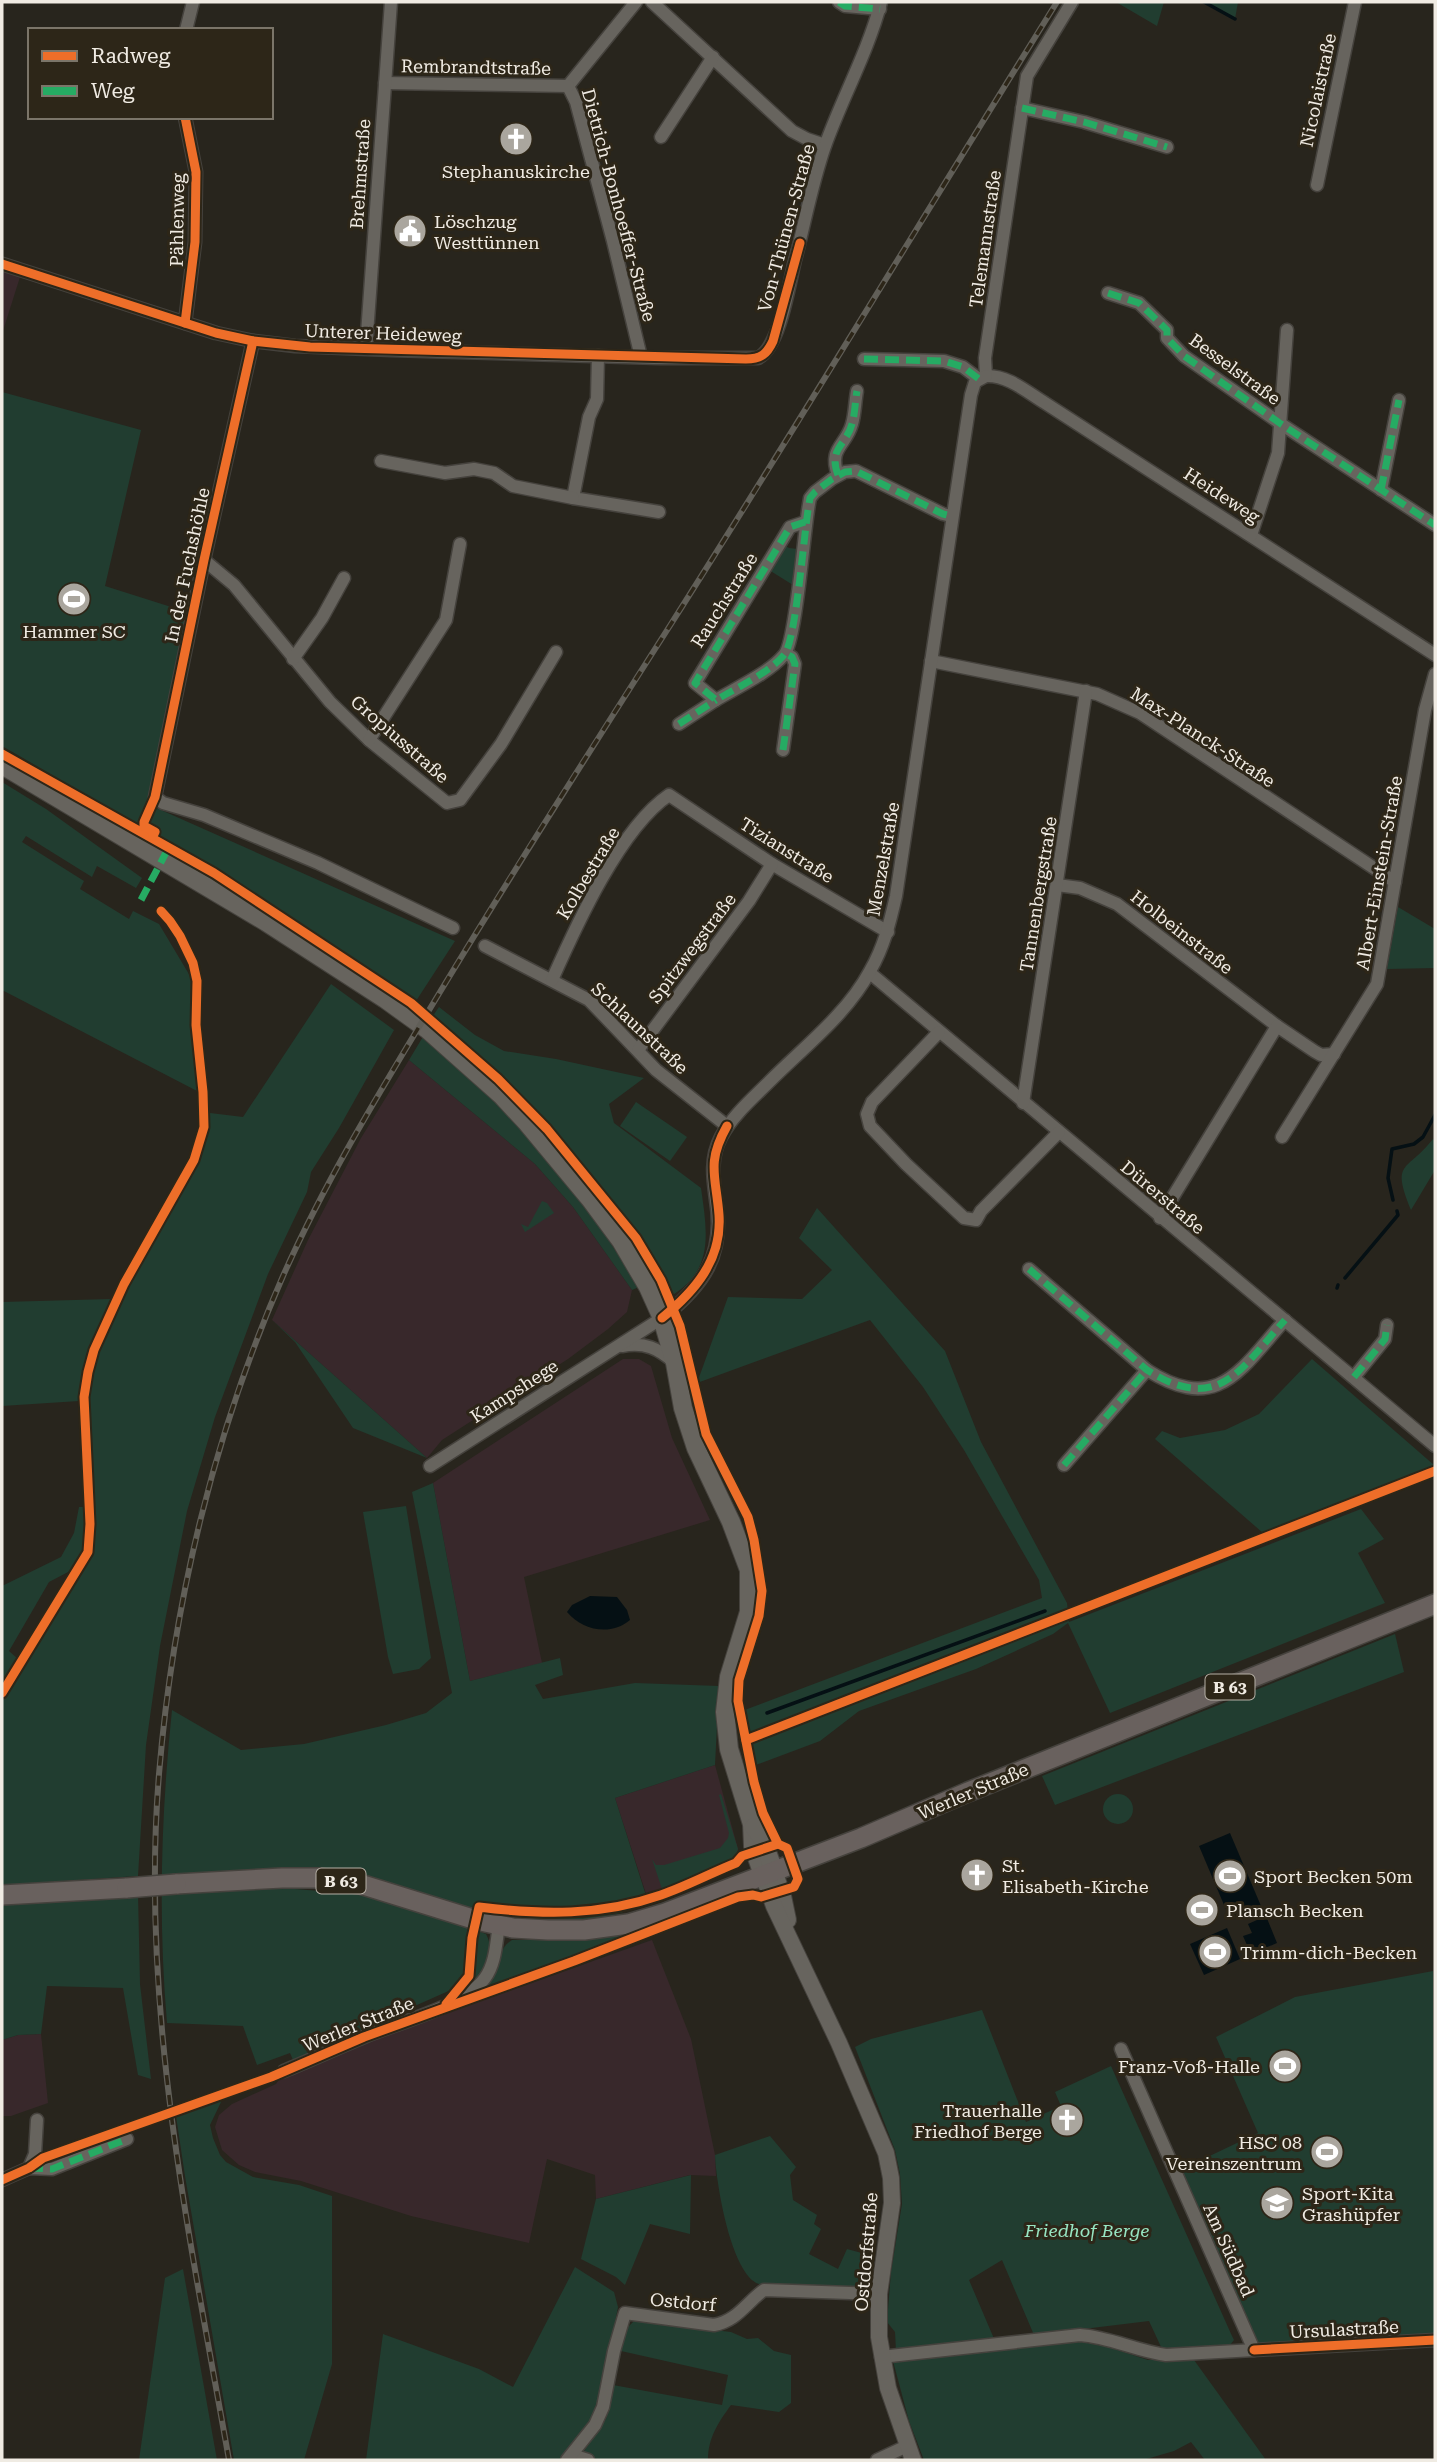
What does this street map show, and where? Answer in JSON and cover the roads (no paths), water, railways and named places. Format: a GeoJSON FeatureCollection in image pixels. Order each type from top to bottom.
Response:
{"type":"FeatureCollection","features":[{"type":"Feature","properties":{"kind":"main road"},"geometry":{"type":"LineString","coordinates":[[2,765],[266,922],[428,1030],[501,1095],[555,1156],[621,1241],[645,1281],[662,1318],[675,1363],[683,1408],[696,1448],[731,1522],[749,1570],[749,1612],[729,1677],[724,1712],[729,1749],[751,1824],[753,1846],[768,1873]]}},
{"type":"Feature","properties":{"kind":"main road","name":"Werler Straße"},"geometry":{"type":"LineString","coordinates":[[2,1895],[282,1878],[337,1880],[360,1884],[499,1926],[584,1930],[628,1924],[665,1913],[908,1819],[968,1792],[1435,1604]]}},
{"type":"Feature","properties":{"kind":"street"},"geometry":{"type":"LineString","coordinates":[[186,28],[193,2]]}},
{"type":"Feature","properties":{"kind":"street","name":"Brehmstraße"},"geometry":{"type":"LineString","coordinates":[[366,348],[391,2]]}},
{"type":"Feature","properties":{"kind":"street","name":"Dietrich-Bonhoeffer-Straße"},"geometry":{"type":"LineString","coordinates":[[636,2],[568,86],[576,102],[641,357]]}},
{"type":"Feature","properties":{"kind":"street"},"geometry":{"type":"LineString","coordinates":[[652,2],[792,131],[825,145]]}},
{"type":"Feature","properties":{"kind":"street"},"geometry":{"type":"LineString","coordinates":[[839,2],[845,6],[881,5]]}},
{"type":"Feature","properties":{"kind":"street","name":"Telemannstraße"},"geometry":{"type":"LineString","coordinates":[[982,377],[1027,76],[1072,2]]}},
{"type":"Feature","properties":{"kind":"street","name":"Nicolaistraße"},"geometry":{"type":"LineString","coordinates":[[1317,185],[1355,2]]}},
{"type":"Feature","properties":{"kind":"street","name":"Von-Thünen-Straße"},"geometry":{"type":"LineString","coordinates":[[771,346],[825,145],[881,5]]}},
{"type":"Feature","properties":{"kind":"street"},"geometry":{"type":"LineString","coordinates":[[661,137],[713,57]]}},
{"type":"Feature","properties":{"kind":"street","name":"Rembrandtstraße"},"geometry":{"type":"LineString","coordinates":[[385,83],[568,86]]}},
{"type":"Feature","properties":{"kind":"street"},"geometry":{"type":"LineString","coordinates":[[1022,108],[1167,146]]}},
{"type":"Feature","properties":{"kind":"street","name":"Pählenweg"},"geometry":{"type":"LineString","coordinates":[[185,119],[196,173],[195,242],[186,323]]}},
{"type":"Feature","properties":{"kind":"street","name":"Unterer Heideweg"},"geometry":{"type":"LineString","coordinates":[[2,264],[186,323],[253,341],[295,346],[752,359],[762,356],[771,346]]}},
{"type":"Feature","properties":{"kind":"street","name":"Besselstraße"},"geometry":{"type":"LineString","coordinates":[[1108,293],[1139,303],[1167,330],[1167,338],[1184,356],[1280,424],[1435,525]]}},
{"type":"Feature","properties":{"kind":"street"},"geometry":{"type":"LineString","coordinates":[[1251,535],[1278,453],[1287,330]]}},
{"type":"Feature","properties":{"kind":"street","name":"In der Fuchshöhle"},"geometry":{"type":"LineString","coordinates":[[253,341],[155,797],[163,803],[204,815],[318,863],[453,928]]}},
{"type":"Feature","properties":{"kind":"street"},"geometry":{"type":"LineString","coordinates":[[573,498],[589,417],[597,399],[598,356]]}},
{"type":"Feature","properties":{"kind":"street","name":"Heideweg"},"geometry":{"type":"LineString","coordinates":[[864,359],[944,361],[982,377],[998,377],[1018,386],[1435,655]]}},
{"type":"Feature","properties":{"kind":"street","name":"Menzelstraße"},"geometry":{"type":"LineString","coordinates":[[662,1318],[693,1291],[710,1266],[715,1251],[719,1216],[713,1174],[714,1154],[727,1126],[844,1007],[870,973],[888,932],[896,896],[972,386],[982,377]]}},
{"type":"Feature","properties":{"kind":"street"},"geometry":{"type":"LineString","coordinates":[[856,391],[851,428],[835,455],[834,465],[838,475],[850,471],[864,474],[951,516]]}},
{"type":"Feature","properties":{"kind":"street"},"geometry":{"type":"LineString","coordinates":[[1381,490],[1399,400]]}},
{"type":"Feature","properties":{"kind":"street"},"geometry":{"type":"LineString","coordinates":[[381,461],[445,473],[474,469],[495,473],[513,486],[659,512]]}},
{"type":"Feature","properties":{"kind":"street","name":"Rauchstraße"},"geometry":{"type":"LineString","coordinates":[[783,750],[795,664],[792,657],[786,654],[792,630],[810,498],[838,475]]}},
{"type":"Feature","properties":{"kind":"street","name":"Rauchstraße"},"geometry":{"type":"LineString","coordinates":[[716,700],[695,683],[790,527],[806,522]]}},
{"type":"Feature","properties":{"kind":"street"},"geometry":{"type":"LineString","coordinates":[[369,740],[446,620],[460,544]]}},
{"type":"Feature","properties":{"kind":"street","name":"Gropiusstraße"},"geometry":{"type":"LineString","coordinates":[[204,561],[234,585],[330,702],[369,740],[447,803],[460,800],[501,744],[556,652]]}},
{"type":"Feature","properties":{"kind":"street"},"geometry":{"type":"LineString","coordinates":[[293,659],[323,618],[344,578]]}},
{"type":"Feature","properties":{"kind":"street"},"geometry":{"type":"LineString","coordinates":[[679,724],[786,654]]}},
{"type":"Feature","properties":{"kind":"street","name":"Max-Planck-Straße"},"geometry":{"type":"LineString","coordinates":[[931,661],[1086,691],[1140,713],[1395,882]]}},
{"type":"Feature","properties":{"kind":"street","name":"Albert-Einstein-Straße"},"geometry":{"type":"LineString","coordinates":[[1282,1137],[1377,984],[1425,710],[1435,674]]}},
{"type":"Feature","properties":{"kind":"street","name":"Tannenbergstraße"},"geometry":{"type":"LineString","coordinates":[[1023,1103],[1086,691]]}},
{"type":"Feature","properties":{"kind":"street","name":"Tizianstraße"},"geometry":{"type":"LineString","coordinates":[[669,795],[772,864],[888,932]]}},
{"type":"Feature","properties":{"kind":"street","name":"Kolbestraße"},"geometry":{"type":"LineString","coordinates":[[552,980],[580,918],[632,832],[657,803],[669,795]]}},
{"type":"Feature","properties":{"kind":"street","name":"Spitzwegstraße"},"geometry":{"type":"LineString","coordinates":[[638,1051],[749,901],[772,864]]}},
{"type":"Feature","properties":{"kind":"street","name":"Holbeinstraße"},"geometry":{"type":"LineString","coordinates":[[1057,885],[1080,888],[1117,904],[1277,1026],[1321,1055],[1334,1054]]}},
{"type":"Feature","properties":{"kind":"street","name":"Schlaunstraße"},"geometry":{"type":"LineString","coordinates":[[485,946],[589,1000],[656,1070],[727,1126]]}},
{"type":"Feature","properties":{"kind":"street","name":"Dürerstraße"},"geometry":{"type":"LineString","coordinates":[[870,973],[1435,1446]]}},
{"type":"Feature","properties":{"kind":"street"},"geometry":{"type":"LineString","coordinates":[[1160,1218],[1277,1026]]}},
{"type":"Feature","properties":{"kind":"street"},"geometry":{"type":"LineString","coordinates":[[939,1032],[872,1102],[867,1114],[870,1126],[890,1148],[964,1217],[976,1220],[981,1211],[1059,1132]]}},
{"type":"Feature","properties":{"kind":"street"},"geometry":{"type":"LineString","coordinates":[[1029,1269],[1147,1370],[1179,1387],[1209,1389],[1223,1383],[1237,1374],[1285,1320]]}},
{"type":"Feature","properties":{"kind":"street","name":"Kampshege"},"geometry":{"type":"LineString","coordinates":[[430,1466],[662,1318]]}},
{"type":"Feature","properties":{"kind":"street"},"geometry":{"type":"LineString","coordinates":[[1354,1377],[1385,1339],[1387,1325]]}},
{"type":"Feature","properties":{"kind":"street"},"geometry":{"type":"LineString","coordinates":[[618,1346],[643,1344],[654,1347],[675,1363]]}},
{"type":"Feature","properties":{"kind":"street"},"geometry":{"type":"LineString","coordinates":[[1064,1465],[1147,1370]]}},
{"type":"Feature","properties":{"kind":"street","name":"Ostdorfstraße"},"geometry":{"type":"LineString","coordinates":[[768,1873],[775,1906],[877,2131],[889,2165],[891,2210],[879,2294],[881,2357],[888,2389],[910,2453]]}},
{"type":"Feature","properties":{"kind":"street","name":"Werler Straße"},"geometry":{"type":"LineString","coordinates":[[284,2071],[444,2007],[473,1990],[485,1978],[493,1963],[499,1926]]}},
{"type":"Feature","properties":{"kind":"street","name":"Am Südbad"},"geometry":{"type":"LineString","coordinates":[[1121,2049],[1254,2350]]}},
{"type":"Feature","properties":{"kind":"street"},"geometry":{"type":"LineString","coordinates":[[29,2168],[35,2154],[37,2120]]}},
{"type":"Feature","properties":{"kind":"street"},"geometry":{"type":"LineString","coordinates":[[2,2179],[29,2168],[51,2169],[127,2139]]}},
{"type":"Feature","properties":{"kind":"street","name":"Ostdorf"},"geometry":{"type":"LineString","coordinates":[[570,2458],[595,2425],[603,2407],[614,2351],[625,2314],[714,2325],[727,2322],[738,2315],[764,2290],[879,2294]]}},
{"type":"Feature","properties":{"kind":"street","name":"Ursulastraße"},"geometry":{"type":"LineString","coordinates":[[881,2357],[1080,2335],[1101,2337],[1142,2351],[1166,2355],[1435,2340]]}},
{"type":"Feature","properties":{"kind":"street"},"geometry":{"type":"LineString","coordinates":[[877,2460],[910,2453]]}},
{"type":"Feature","properties":{"kind":"street","name":"Ostdorf"},"geometry":{"type":"LineString","coordinates":[[570,2458],[588,2460]]}},
{"type":"Feature","properties":{"kind":"waterway"},"geometry":{"type":"LineString","coordinates":[[1204,2],[1235,19]]}},
{"type":"Feature","properties":{"kind":"waterway"},"geometry":{"type":"LineString","coordinates":[[1393,1200],[1388,1178],[1392,1149],[1414,1144],[1423,1137],[1435,1115]]}},
{"type":"Feature","properties":{"kind":"waterway"},"geometry":{"type":"LineString","coordinates":[[1345,1278],[1398,1215],[1397,1211]]}},
{"type":"Feature","properties":{"kind":"waterway"},"geometry":{"type":"LineString","coordinates":[[767,1713],[1045,1611]]}},
{"type":"Feature","properties":{"kind":"railway"},"geometry":{"type":"LineString","coordinates":[[229,2460],[184,2205],[172,2119],[156,1947],[155,1861],[159,1774],[166,1710],[186,1583],[200,1520],[236,1396],[258,1336],[300,1239],[377,1097],[497,899],[768,469],[1057,2]]}},
{"type":"Feature","properties":{"kind":"place","name":"Stephanuskirche"},"geometry":{"type":"Point","coordinates":[516,139]}},
{"type":"Feature","properties":{"kind":"place","name":"Löschzug Westtünnen"},"geometry":{"type":"Point","coordinates":[410,231]}},
{"type":"Feature","properties":{"kind":"place","name":"Hammer SC"},"geometry":{"type":"Point","coordinates":[74,599]}},
{"type":"Feature","properties":{"kind":"place","name":"St. Elisabeth-Kirche"},"geometry":{"type":"Point","coordinates":[977,1875]}},
{"type":"Feature","properties":{"kind":"place","name":"Sport Becken 50m"},"geometry":{"type":"Point","coordinates":[1230,1876]}},
{"type":"Feature","properties":{"kind":"place","name":"Plansch Becken"},"geometry":{"type":"Point","coordinates":[1202,1910]}},
{"type":"Feature","properties":{"kind":"place","name":"Trimm-dich-Becken"},"geometry":{"type":"Point","coordinates":[1215,1952]}},
{"type":"Feature","properties":{"kind":"place","name":"Franz-Voß-Halle"},"geometry":{"type":"Point","coordinates":[1285,2066]}},
{"type":"Feature","properties":{"kind":"place","name":"Trauerhalle Friedhof Berge"},"geometry":{"type":"Point","coordinates":[1067,2120]}},
{"type":"Feature","properties":{"kind":"place","name":"HSC 08 Vereinszentrum"},"geometry":{"type":"Point","coordinates":[1327,2152]}},
{"type":"Feature","properties":{"kind":"place","name":"Sport-Kita Grashüpfer"},"geometry":{"type":"Point","coordinates":[1277,2203]}},
{"type":"Feature","properties":{"kind":"park label","name":"Friedhof Berge"},"geometry":{"type":"Point","coordinates":[1087,2230]}}]}
